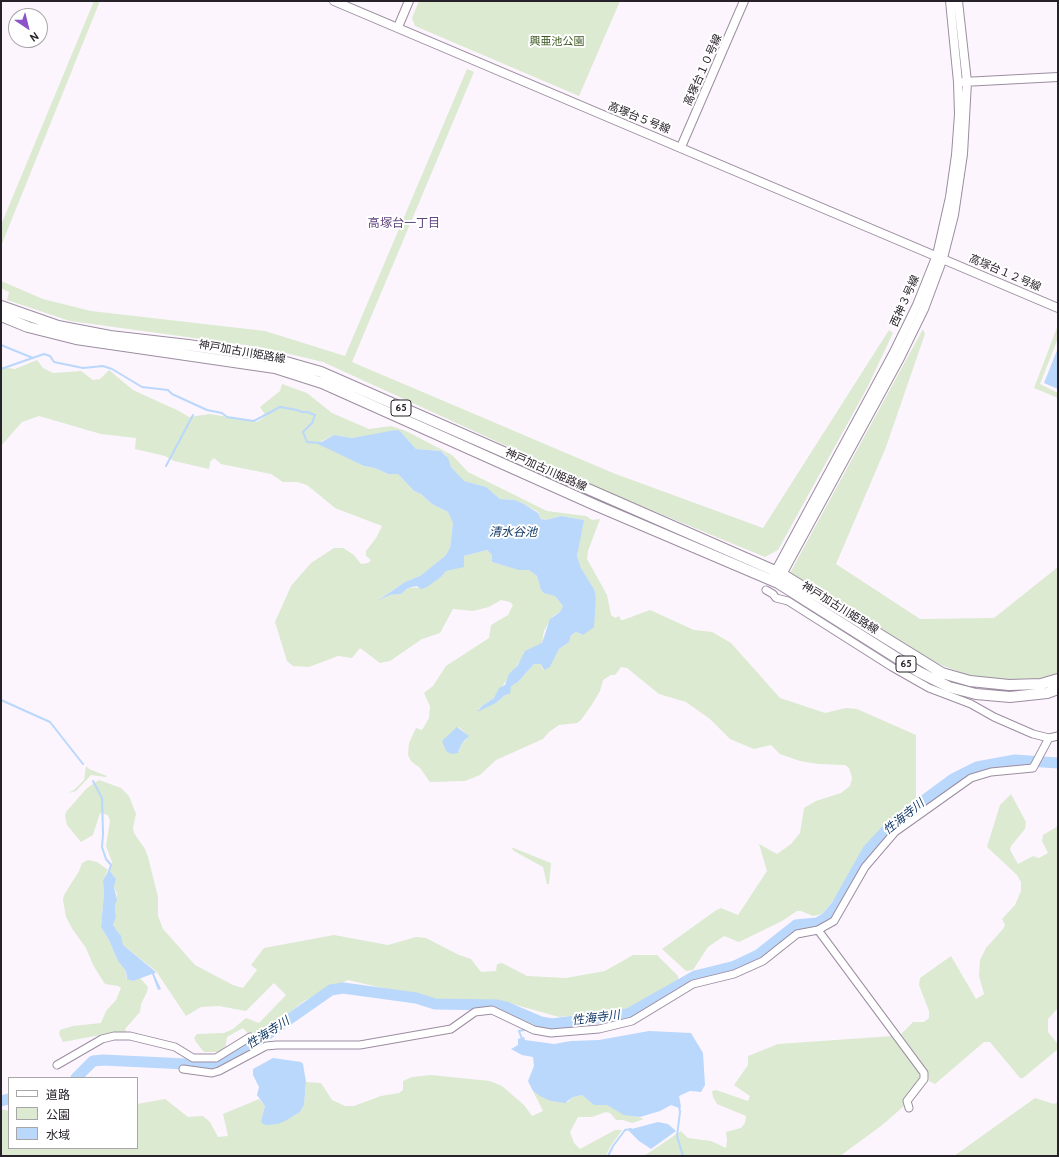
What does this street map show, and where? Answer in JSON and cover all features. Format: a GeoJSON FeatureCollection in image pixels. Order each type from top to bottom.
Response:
{"type":"FeatureCollection","features":[{"type":"Feature","properties":{"kind":"main road","name":"神戸加古川姫路線"},"geometry":{"type":"LineString","coordinates":[[1,306],[58,326],[110,336],[265,356],[321,372],[777,577],[942,673],[970,681],[1009,685],[1041,684],[1058,679]]}},
{"type":"Feature","properties":{"kind":"main road","name":"神戸加古川姫路線"},"geometry":{"type":"LineString","coordinates":[[1,316],[28,327],[76,339],[275,368],[322,383],[595,505],[777,577],[919,672],[949,687],[976,694],[1010,697],[1047,693],[1058,689]]}},
{"type":"Feature","properties":{"kind":"street","name":"高塚台５号線"},"geometry":{"type":"LineString","coordinates":[[334,1],[940,257]]}},
{"type":"Feature","properties":{"kind":"street"},"geometry":{"type":"LineString","coordinates":[[398,27],[409,1]]}},
{"type":"Feature","properties":{"kind":"street","name":"高塚台１０号線"},"geometry":{"type":"LineString","coordinates":[[681,147],[744,1]]}},
{"type":"Feature","properties":{"kind":"street","name":"西神３号線"},"geometry":{"type":"LineString","coordinates":[[950,1],[962,82]]}},
{"type":"Feature","properties":{"kind":"street","name":"西神３号線"},"geometry":{"type":"LineString","coordinates":[[777,577],[900,358],[924,309],[940,257],[956,155],[962,82],[958,1]]}},
{"type":"Feature","properties":{"kind":"street"},"geometry":{"type":"LineString","coordinates":[[962,82],[1058,77]]}},
{"type":"Feature","properties":{"kind":"street","name":"高塚台１２号線"},"geometry":{"type":"LineString","coordinates":[[940,257],[1058,308]]}},
{"type":"Feature","properties":{"kind":"street"},"geometry":{"type":"LineString","coordinates":[[773,594],[777,577]]}},
{"type":"Feature","properties":{"kind":"street"},"geometry":{"type":"LineString","coordinates":[[766,590],[773,594],[776,598],[788,602],[892,667],[929,688],[971,704],[1011,726],[1049,738],[1058,736]]}},
{"type":"Feature","properties":{"kind":"street"},"geometry":{"type":"LineString","coordinates":[[183,1069],[212,1072],[219,1071],[266,1046],[277,1044],[360,1045],[451,1029],[475,1012],[492,1010],[530,1028],[551,1033],[599,1029],[632,1021],[693,984],[734,974],[763,961],[797,934],[818,930],[834,921],[865,867],[887,839],[918,814],[971,778],[991,772],[1033,768],[1049,738]]}},
{"type":"Feature","properties":{"kind":"street"},"geometry":{"type":"LineString","coordinates":[[818,930],[924,1073],[924,1079],[907,1101],[909,1108]]}},
{"type":"Feature","properties":{"kind":"street"},"geometry":{"type":"LineString","coordinates":[[57,1065],[102,1039],[114,1036],[130,1036],[174,1047],[187,1056],[193,1058],[216,1058],[250,1037]]}},
{"type":"Feature","properties":{"kind":"street"},"geometry":{"type":"LineString","coordinates":[[187,1056],[194,1070]]}},
{"type":"Feature","properties":{"kind":"green space"},"geometry":{"type":"Polygon","coordinates":[[[94,1],[100,1],[1,246],[1,225],[94,1]]]}},
{"type":"Feature","properties":{"kind":"green space","name":"興亜池公園"},"geometry":{"type":"Polygon","coordinates":[[[419,1],[620,1],[579,96],[415,26],[412,18],[419,1]]]}},
{"type":"Feature","properties":{"kind":"green space"},"geometry":{"type":"Polygon","coordinates":[[[467,69],[474,72],[352,362],[613,473],[763,528],[889,330],[893,333],[867,388],[778,550],[765,557],[605,491],[323,362],[260,347],[70,321],[7,300],[9,292],[1,288],[1,281],[43,299],[91,311],[265,331],[345,356],[467,69]]]}},
{"type":"Feature","properties":{"kind":"green space"},"geometry":{"type":"Polygon","coordinates":[[[1058,325],[1058,338],[1040,384],[1058,393],[1058,398],[1034,388],[1058,325]]]}},
{"type":"Feature","properties":{"kind":"green space"},"geometry":{"type":"Polygon","coordinates":[[[923,329],[925,334],[886,447],[836,564],[920,619],[994,618],[1058,567],[1058,673],[1041,679],[1002,680],[967,675],[931,661],[790,573],[923,329]]]}},
{"type":"Feature","properties":{"kind":"green space"},"geometry":{"type":"Polygon","coordinates":[[[37,360],[43,368],[53,373],[81,371],[93,380],[100,379],[109,370],[133,390],[189,417],[210,414],[257,422],[266,416],[260,407],[280,391],[282,384],[307,393],[332,413],[369,429],[391,426],[406,431],[452,455],[468,472],[547,511],[586,516],[592,520],[600,519],[588,551],[587,559],[607,595],[611,615],[615,618],[619,616],[621,620],[623,620],[650,610],[694,630],[712,632],[731,643],[780,698],[825,713],[846,708],[857,709],[916,735],[915,802],[883,826],[857,859],[836,897],[822,914],[813,916],[797,911],[782,921],[739,942],[724,936],[708,947],[693,970],[686,971],[662,949],[721,908],[738,915],[767,871],[759,844],[777,854],[791,844],[800,833],[804,808],[816,801],[841,793],[850,786],[852,778],[849,768],[845,765],[818,764],[800,761],[780,754],[771,745],[754,749],[730,739],[710,719],[686,702],[659,694],[627,668],[621,667],[615,675],[611,675],[603,680],[600,691],[591,706],[577,723],[559,725],[549,732],[543,739],[496,760],[480,775],[465,781],[430,782],[420,768],[411,761],[408,755],[409,743],[416,728],[422,730],[429,718],[430,706],[424,693],[433,686],[446,666],[489,638],[491,625],[508,615],[513,605],[510,602],[501,600],[489,607],[473,611],[453,609],[440,633],[422,639],[390,661],[380,663],[360,648],[352,658],[338,656],[309,667],[293,666],[287,661],[275,622],[291,586],[311,563],[334,548],[343,548],[354,555],[361,564],[368,563],[371,560],[366,556],[366,551],[376,538],[382,526],[335,508],[307,485],[297,482],[283,482],[271,474],[221,464],[214,458],[210,462],[209,469],[174,461],[165,456],[135,449],[136,438],[101,434],[39,416],[22,422],[1,446],[1,367],[15,369],[37,360]],[[400,431],[352,438],[334,435],[320,442],[364,466],[375,468],[388,474],[398,474],[414,491],[421,494],[432,504],[448,512],[453,523],[450,548],[445,556],[420,576],[405,582],[378,600],[390,595],[401,594],[408,588],[426,587],[441,577],[446,571],[464,566],[464,556],[487,550],[492,555],[492,562],[521,570],[529,570],[537,576],[541,590],[555,596],[563,606],[560,612],[553,616],[544,631],[542,643],[520,661],[494,698],[478,710],[496,703],[505,695],[508,695],[510,686],[518,682],[534,664],[541,664],[543,670],[551,665],[559,649],[569,642],[571,635],[576,632],[582,635],[593,622],[596,597],[594,589],[581,568],[577,556],[583,520],[561,516],[546,520],[541,519],[538,512],[524,504],[515,500],[500,499],[486,487],[463,481],[451,467],[445,454],[441,451],[416,449],[400,431]],[[459,727],[444,744],[445,749],[459,752],[462,743],[468,736],[459,727]]]}},
{"type":"Feature","properties":{"kind":"green space"},"geometry":{"type":"Polygon","coordinates":[[[86,766],[89,769],[107,776],[91,775],[76,791],[68,793],[74,790],[84,780],[86,766]]]}},
{"type":"Feature","properties":{"kind":"green space"},"geometry":{"type":"Polygon","coordinates":[[[99,780],[121,788],[129,796],[136,814],[133,828],[134,833],[145,849],[148,857],[158,897],[158,916],[163,929],[195,965],[233,985],[243,988],[257,970],[251,965],[264,948],[334,935],[388,945],[416,937],[426,938],[459,955],[471,959],[481,972],[496,971],[497,964],[502,963],[527,976],[566,978],[605,971],[633,955],[657,955],[678,976],[678,980],[632,1009],[559,1017],[502,1001],[435,1000],[348,980],[304,1001],[254,1040],[243,1028],[227,1037],[225,1049],[217,1052],[204,1052],[194,1038],[197,1034],[224,1033],[233,1029],[246,1018],[259,1023],[286,995],[274,983],[246,1011],[219,1006],[201,1007],[186,1016],[156,971],[123,945],[119,933],[113,925],[116,917],[115,905],[117,894],[114,887],[116,879],[109,870],[112,862],[106,846],[110,821],[108,815],[100,813],[93,835],[81,842],[67,825],[65,816],[66,812],[87,788],[99,780]]]}},
{"type":"Feature","properties":{"kind":"green space"},"geometry":{"type":"Polygon","coordinates":[[[1011,794],[1026,822],[1025,829],[1011,846],[1010,850],[1018,864],[1033,856],[1039,858],[1048,853],[1042,841],[1043,835],[1058,826],[1058,1008],[1048,1019],[1048,1032],[1058,1044],[1058,1049],[1023,1078],[1020,1078],[990,1042],[984,1042],[935,1084],[929,1081],[928,1071],[901,1034],[913,1022],[924,1022],[929,1018],[929,1011],[919,985],[920,978],[951,956],[976,999],[984,994],[979,976],[980,960],[986,948],[1003,929],[1005,925],[1002,919],[1015,905],[1021,891],[1021,882],[1017,875],[987,847],[1000,805],[1011,794]]]}},
{"type":"Feature","properties":{"kind":"green space"},"geometry":{"type":"Polygon","coordinates":[[[511,847],[551,863],[549,884],[547,884],[543,867],[514,851],[511,847]]]}},
{"type":"Feature","properties":{"kind":"green space"},"geometry":{"type":"Polygon","coordinates":[[[88,860],[97,862],[108,870],[103,880],[104,894],[101,927],[109,940],[118,961],[126,971],[126,978],[133,981],[140,978],[148,987],[141,1004],[140,1012],[125,1029],[127,1033],[95,1036],[63,1042],[59,1034],[60,1030],[73,1026],[101,1023],[106,1011],[116,1000],[121,988],[118,986],[105,984],[93,965],[86,948],[66,917],[63,900],[64,895],[79,871],[82,863],[88,860]]]}},
{"type":"Feature","properties":{"kind":"green space"},"geometry":{"type":"Polygon","coordinates":[[[893,1036],[920,1073],[921,1078],[903,1099],[904,1106],[881,1126],[840,1156],[644,1156],[681,1131],[688,1138],[711,1141],[726,1148],[726,1132],[741,1128],[745,1123],[746,1116],[717,1104],[713,1097],[712,1091],[716,1090],[748,1101],[750,1096],[734,1085],[748,1065],[748,1056],[778,1044],[893,1036]]]}},
{"type":"Feature","properties":{"kind":"green space"},"geometry":{"type":"Polygon","coordinates":[[[431,1075],[490,1081],[502,1086],[524,1105],[532,1116],[543,1111],[533,1091],[551,1101],[568,1102],[573,1097],[582,1095],[594,1105],[607,1105],[620,1112],[644,1119],[632,1123],[623,1120],[616,1120],[610,1113],[606,1112],[592,1117],[578,1117],[570,1132],[574,1143],[580,1149],[615,1130],[622,1130],[610,1147],[606,1156],[1,1156],[1,1109],[8,1111],[8,1149],[138,1149],[138,1104],[165,1099],[188,1117],[203,1116],[210,1122],[218,1137],[228,1136],[223,1114],[259,1099],[265,1106],[261,1121],[287,1120],[300,1112],[304,1105],[306,1082],[321,1083],[332,1100],[345,1106],[354,1106],[381,1096],[399,1093],[403,1090],[403,1081],[412,1077],[431,1075]]]}},
{"type":"Feature","properties":{"kind":"green space"},"geometry":{"type":"Polygon","coordinates":[[[1035,1098],[1054,1104],[1058,1102],[1058,1156],[954,1156],[1035,1098]]]}},
{"type":"Feature","properties":{"kind":"water"},"geometry":{"type":"Polygon","coordinates":[[[1058,348],[1058,389],[1044,383],[1058,348]]]}},
{"type":"Feature","properties":{"kind":"water","name":"清水谷池"},"geometry":{"type":"Polygon","coordinates":[[[396,430],[400,431],[416,449],[441,451],[448,458],[451,467],[464,481],[486,487],[500,499],[515,500],[524,504],[538,513],[541,519],[546,520],[561,516],[584,520],[577,556],[581,568],[594,589],[596,597],[594,627],[583,635],[576,632],[571,635],[569,642],[559,649],[550,667],[544,670],[541,664],[534,664],[518,682],[511,686],[510,694],[505,695],[496,703],[477,712],[482,706],[494,698],[499,688],[505,685],[509,674],[518,665],[525,651],[542,643],[550,619],[560,612],[563,606],[555,596],[544,593],[541,590],[537,576],[529,570],[519,570],[492,562],[492,555],[487,550],[464,556],[464,567],[446,571],[441,577],[427,587],[421,589],[417,586],[408,588],[401,594],[390,595],[377,601],[405,582],[420,576],[445,556],[450,548],[453,523],[448,512],[432,504],[421,494],[414,491],[398,474],[388,474],[375,468],[364,466],[318,444],[334,435],[352,438],[396,430]]]}},
{"type":"Feature","properties":{"kind":"water"},"geometry":{"type":"Polygon","coordinates":[[[457,727],[469,736],[462,743],[458,753],[451,754],[446,751],[442,741],[457,727]]]}},
{"type":"Feature","properties":{"kind":"water"},"geometry":{"type":"Polygon","coordinates":[[[109,870],[116,879],[114,887],[117,900],[115,905],[116,917],[113,925],[121,936],[123,945],[156,972],[154,974],[161,989],[158,990],[152,974],[133,981],[127,979],[126,971],[118,961],[109,940],[101,927],[104,894],[103,880],[109,870]]]}},
{"type":"Feature","properties":{"kind":"water"},"geometry":{"type":"Polygon","coordinates":[[[649,1031],[691,1033],[703,1053],[705,1085],[701,1092],[690,1091],[679,1096],[681,1107],[679,1108],[671,1105],[660,1111],[640,1117],[624,1115],[607,1105],[594,1105],[582,1095],[573,1097],[565,1103],[551,1101],[540,1096],[533,1091],[528,1081],[534,1066],[533,1057],[522,1055],[511,1049],[518,1045],[518,1039],[524,1037],[525,1040],[554,1044],[571,1041],[599,1040],[649,1031]]]}},
{"type":"Feature","properties":{"kind":"water"},"geometry":{"type":"Polygon","coordinates":[[[273,1058],[301,1062],[303,1064],[306,1082],[304,1105],[300,1112],[287,1120],[278,1124],[266,1125],[261,1121],[265,1106],[257,1095],[259,1087],[253,1075],[253,1069],[273,1058]]]}},
{"type":"Feature","properties":{"kind":"water"},"geometry":{"type":"Polygon","coordinates":[[[658,1122],[668,1124],[676,1131],[651,1149],[639,1141],[628,1130],[658,1122]]]}},
{"type":"Feature","properties":{"kind":"waterway"},"geometry":{"type":"LineString","coordinates":[[1,345],[33,358]]}},
{"type":"Feature","properties":{"kind":"waterway"},"geometry":{"type":"LineString","coordinates":[[1,369],[44,354],[50,356],[54,362],[83,368],[103,366],[112,369],[142,387],[168,390],[172,394],[207,410],[222,413],[227,417],[254,421],[280,407],[307,412],[315,415],[312,423],[303,432],[307,442],[321,443]]}},
{"type":"Feature","properties":{"kind":"waterway"},"geometry":{"type":"LineString","coordinates":[[166,466],[193,415]]}},
{"type":"Feature","properties":{"kind":"waterway"},"geometry":{"type":"LineString","coordinates":[[1,700],[50,722],[83,764]]}},
{"type":"Feature","properties":{"kind":"waterway","name":"性海寺川"},"geometry":{"type":"LineString","coordinates":[[77,1077],[93,1061],[103,1060],[207,1065],[220,1063],[268,1034],[331,990],[343,988],[416,998],[435,1004],[497,1005],[506,1007],[541,1022],[552,1024],[628,1014],[695,976],[735,966],[758,955],[796,925],[817,923],[826,918],[837,905],[868,850],[892,824],[953,779],[977,767],[1015,760],[1058,763]]}},
{"type":"Feature","properties":{"kind":"waterway"},"geometry":{"type":"LineString","coordinates":[[93,781],[102,798],[102,847],[106,859],[111,865],[109,871]]}},
{"type":"Feature","properties":{"kind":"waterway"},"geometry":{"type":"LineString","coordinates":[[532,1027],[541,1022]]}},
{"type":"Feature","properties":{"kind":"waterway"},"geometry":{"type":"LineString","coordinates":[[522,1039],[519,1031],[528,1029]]}},
{"type":"Feature","properties":{"kind":"waterway","name":"性海寺川"},"geometry":{"type":"LineString","coordinates":[[1,1101],[8,1099]]}},
{"type":"Feature","properties":{"kind":"waterway"},"geometry":{"type":"LineString","coordinates":[[679,1105],[680,1112],[677,1136],[683,1156]]}},
{"type":"Feature","properties":{"kind":"waterway"},"geometry":{"type":"LineString","coordinates":[[608,1156],[613,1146],[625,1130],[631,1129]]}},
{"type":"Feature","properties":{"kind":"district","name":"高塚台一丁目"},"geometry":{"type":"Point","coordinates":[404,223]}}]}
